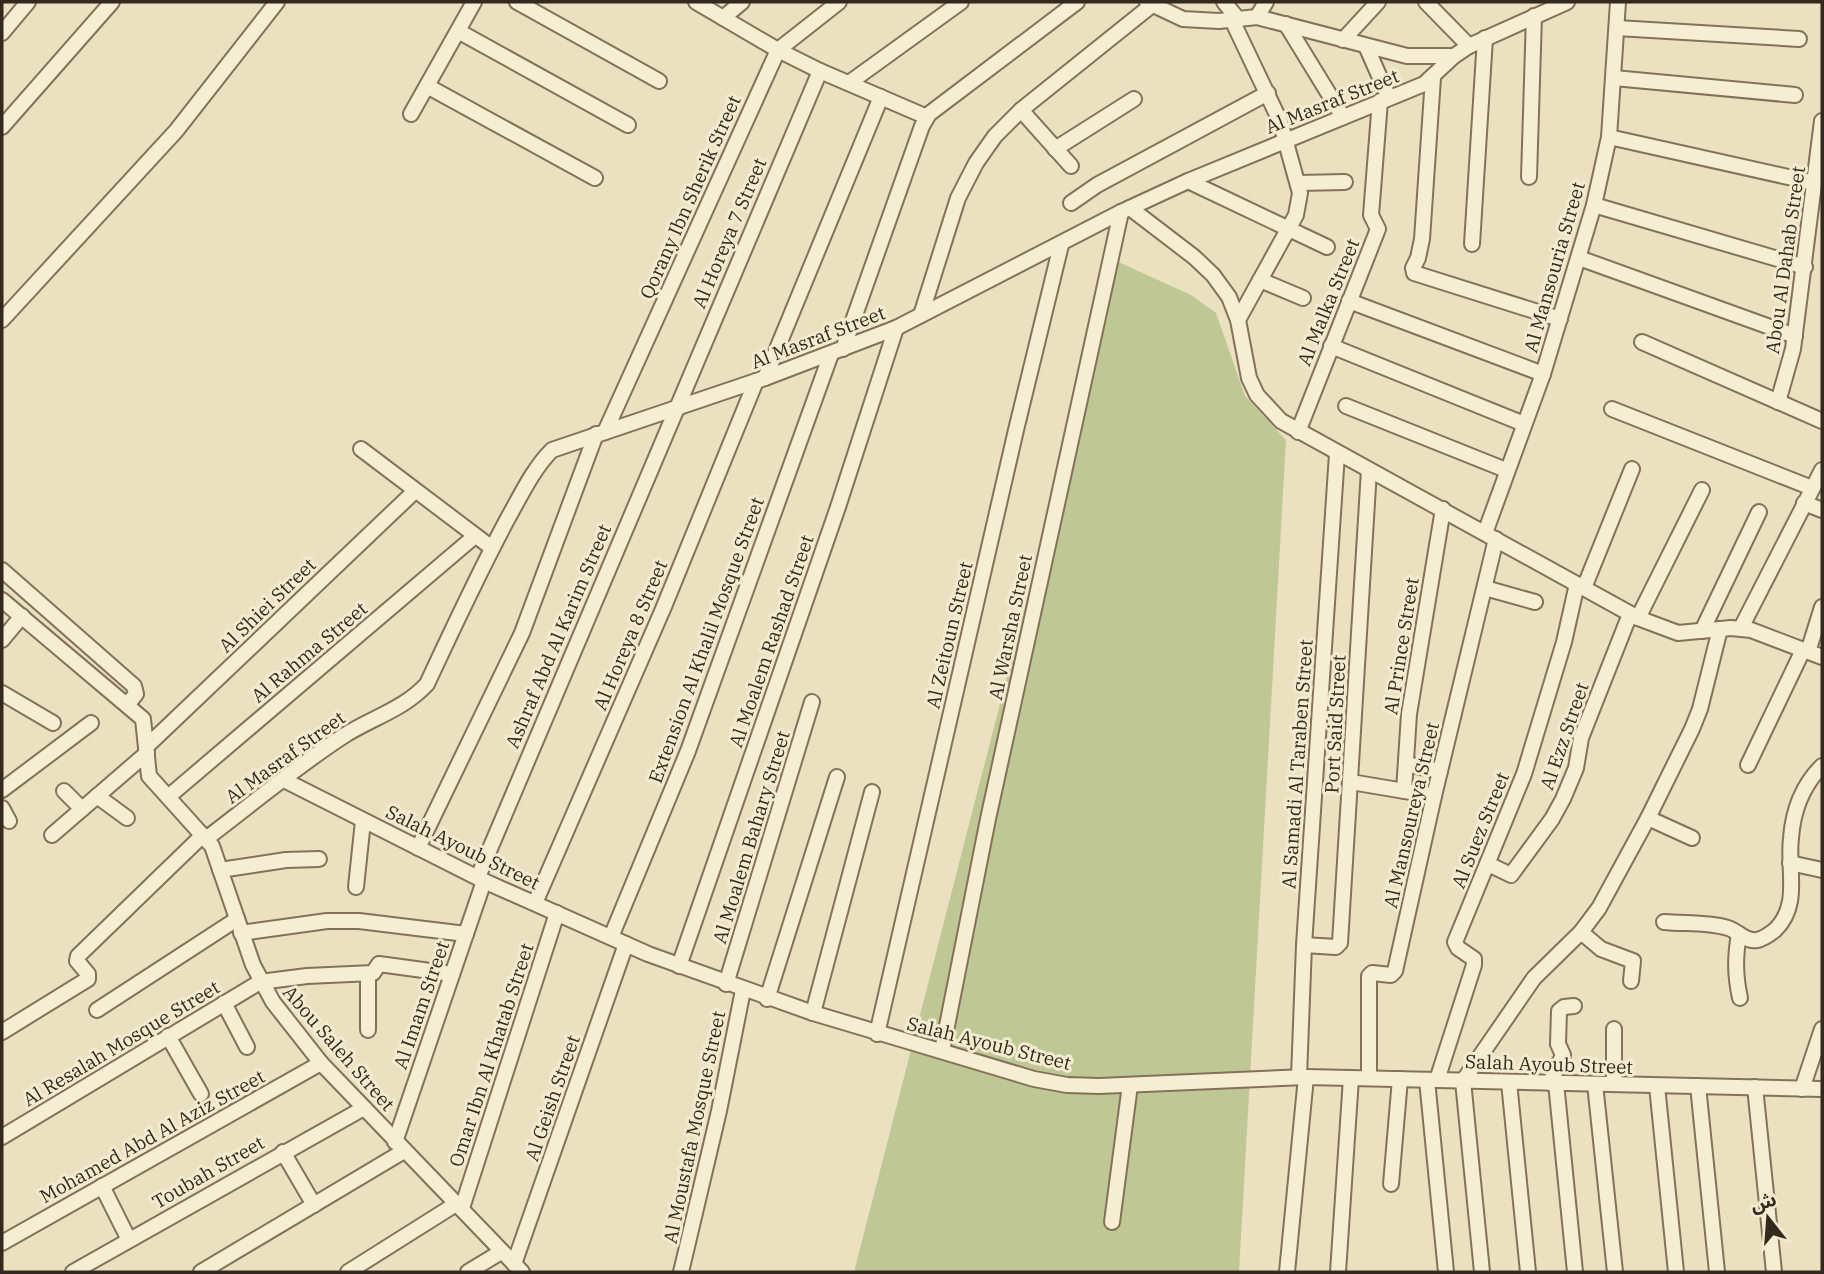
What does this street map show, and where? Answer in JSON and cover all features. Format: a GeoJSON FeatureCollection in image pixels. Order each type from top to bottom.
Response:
{"type":"FeatureCollection","features":[{"type":"Feature","properties":{"kind":"street"},"geometry":{"type":"LineString","coordinates":[[2,33],[28,2]]}},
{"type":"Feature","properties":{"kind":"street"},"geometry":{"type":"LineString","coordinates":[[2,127],[112,2]]}},
{"type":"Feature","properties":{"kind":"street"},"geometry":{"type":"LineString","coordinates":[[2,320],[176,131],[277,2]]}},
{"type":"Feature","properties":{"kind":"street"},"geometry":{"type":"LineString","coordinates":[[411,114],[474,2]]}},
{"type":"Feature","properties":{"kind":"street"},"geometry":{"type":"LineString","coordinates":[[517,2],[659,81]]}},
{"type":"Feature","properties":{"kind":"street"},"geometry":{"type":"LineString","coordinates":[[696,2],[820,71],[927,117],[939,105],[1077,2]]}},
{"type":"Feature","properties":{"kind":"street"},"geometry":{"type":"LineString","coordinates":[[723,18],[742,2]]}},
{"type":"Feature","properties":{"kind":"street","name":"Qorany Ibn Sherik Street"},"geometry":{"type":"LineString","coordinates":[[418,848],[522,633],[601,433],[778,50],[839,2]]}},
{"type":"Feature","properties":{"kind":"street"},"geometry":{"type":"LineString","coordinates":[[849,83],[961,2]]}},
{"type":"Feature","properties":{"kind":"street"},"geometry":{"type":"LineString","coordinates":[[1224,2],[1235,19],[1268,93],[1298,183],[1299,209],[1238,320]]}},
{"type":"Feature","properties":{"kind":"street"},"geometry":{"type":"LineString","coordinates":[[1256,17],[1266,2]]}},
{"type":"Feature","properties":{"kind":"street"},"geometry":{"type":"LineString","coordinates":[[1343,40],[1378,2]]}},
{"type":"Feature","properties":{"kind":"street"},"geometry":{"type":"LineString","coordinates":[[1426,2],[1469,46]]}},
{"type":"Feature","properties":{"kind":"street","name":"Al Masraf Street"},"geometry":{"type":"LineString","coordinates":[[2,1032],[88,979],[88,974],[77,961],[78,956],[205,837],[347,734],[414,698],[427,684],[492,548],[524,490],[552,450],[674,411],[896,328],[1188,181],[1424,85],[1454,56],[1469,46],[1567,2]]}},
{"type":"Feature","properties":{"kind":"street","name":"Al Mansouria Street"},"geometry":{"type":"LineString","coordinates":[[1491,536],[1506,470],[1543,374],[1594,205],[1609,137],[1618,2]]}},
{"type":"Feature","properties":{"kind":"street"},"geometry":{"type":"LineString","coordinates":[[921,315],[958,198],[988,145],[1007,122],[1150,4],[1183,19],[1256,17],[1407,56],[1454,56]]}},
{"type":"Feature","properties":{"kind":"street"},"geometry":{"type":"LineString","coordinates":[[1530,177],[1534,16]]}},
{"type":"Feature","properties":{"kind":"street"},"geometry":{"type":"LineString","coordinates":[[1286,24],[1343,117]]}},
{"type":"Feature","properties":{"kind":"street"},"geometry":{"type":"LineString","coordinates":[[1617,28],[1799,39]]}},
{"type":"Feature","properties":{"kind":"street"},"geometry":{"type":"LineString","coordinates":[[458,31],[628,125]]}},
{"type":"Feature","properties":{"kind":"street"},"geometry":{"type":"LineString","coordinates":[[1472,244],[1485,38]]}},
{"type":"Feature","properties":{"kind":"street"},"geometry":{"type":"LineString","coordinates":[[1366,46],[1385,99]]}},
{"type":"Feature","properties":{"kind":"street","name":"Al Horeya 7 Street"},"geometry":{"type":"LineString","coordinates":[[674,411],[820,71]]}},
{"type":"Feature","properties":{"kind":"street"},"geometry":{"type":"LineString","coordinates":[[1433,78],[1422,239],[1419,258],[1413,268],[1416,275],[1560,319]]}},
{"type":"Feature","properties":{"kind":"street"},"geometry":{"type":"LineString","coordinates":[[1614,78],[1795,96]]}},
{"type":"Feature","properties":{"kind":"street"},"geometry":{"type":"LineString","coordinates":[[427,86],[595,178]]}},
{"type":"Feature","properties":{"kind":"street"},"geometry":{"type":"LineString","coordinates":[[1072,203],[1097,185],[1268,93]]}},
{"type":"Feature","properties":{"kind":"street","name":"Al Horeya 8 Street"},"geometry":{"type":"LineString","coordinates":[[535,903],[881,97]]}},
{"type":"Feature","properties":{"kind":"street"},"geometry":{"type":"LineString","coordinates":[[1055,149],[1134,99]]}},
{"type":"Feature","properties":{"kind":"street","name":"Al Malka Street"},"geometry":{"type":"LineString","coordinates":[[1298,432],[1378,229],[1370,215],[1385,99]]}},
{"type":"Feature","properties":{"kind":"street"},"geometry":{"type":"LineString","coordinates":[[1021,110],[1071,166]]}},
{"type":"Feature","properties":{"kind":"street","name":"Extension Al Khalil Mosque Street"},"geometry":{"type":"LineString","coordinates":[[611,937],[688,751],[927,117]]}},
{"type":"Feature","properties":{"kind":"street","name":"Abou Al Dahab Street"},"geometry":{"type":"LineString","coordinates":[[1778,402],[1794,349],[1822,121]]}},
{"type":"Feature","properties":{"kind":"street"},"geometry":{"type":"LineString","coordinates":[[1609,137],[1815,183]]}},
{"type":"Feature","properties":{"kind":"street"},"geometry":{"type":"LineString","coordinates":[[1188,181],[1327,247]]}},
{"type":"Feature","properties":{"kind":"street"},"geometry":{"type":"LineString","coordinates":[[1298,183],[1345,181]]}},
{"type":"Feature","properties":{"kind":"street"},"geometry":{"type":"LineString","coordinates":[[1594,205],[1805,267]]}},
{"type":"Feature","properties":{"kind":"street"},"geometry":{"type":"LineString","coordinates":[[1126,210],[1194,257],[1213,275],[1229,296],[1238,320],[1244,361],[1257,395],[1281,421],[1298,432],[1443,509],[1634,616],[1670,631],[1685,633],[1741,628],[1760,632],[1811,653]]}},
{"type":"Feature","properties":{"kind":"street","name":"Al Warsha Street"},"geometry":{"type":"LineString","coordinates":[[942,1051],[988,819],[1126,210]]}},
{"type":"Feature","properties":{"kind":"street","name":"Al Zeitoun Street"},"geometry":{"type":"LineString","coordinates":[[877,1034],[1061,245]]}},
{"type":"Feature","properties":{"kind":"street"},"geometry":{"type":"LineString","coordinates":[[1579,258],[1795,336]]}},
{"type":"Feature","properties":{"kind":"street"},"geometry":{"type":"LineString","coordinates":[[1260,280],[1303,298]]}},
{"type":"Feature","properties":{"kind":"street"},"geometry":{"type":"LineString","coordinates":[[1349,301],[1543,374]]}},
{"type":"Feature","properties":{"kind":"street","name":"Al Moalem Rashad Street"},"geometry":{"type":"LineString","coordinates":[[679,966],[838,508],[896,328]]}},
{"type":"Feature","properties":{"kind":"street"},"geometry":{"type":"LineString","coordinates":[[1642,342],[1822,421]]}},
{"type":"Feature","properties":{"kind":"street"},"geometry":{"type":"LineString","coordinates":[[1331,346],[1524,424]]}},
{"type":"Feature","properties":{"kind":"street"},"geometry":{"type":"LineString","coordinates":[[1346,406],[1506,470]]}},
{"type":"Feature","properties":{"kind":"street"},"geometry":{"type":"LineString","coordinates":[[1612,409],[1812,488]]}},
{"type":"Feature","properties":{"kind":"street","name":"Ashraf Abd Al Karim Street"},"geometry":{"type":"LineString","coordinates":[[481,879],[674,411]]}},
{"type":"Feature","properties":{"kind":"street"},"geometry":{"type":"LineString","coordinates":[[361,449],[492,548]]}},
{"type":"Feature","properties":{"kind":"street","name":"Al Samadi Al Taraben Street"},"geometry":{"type":"LineString","coordinates":[[1287,1272],[1302,1077],[1304,945],[1337,453]]}},
{"type":"Feature","properties":{"kind":"street","name":"Al Suez Street"},"geometry":{"type":"LineString","coordinates":[[1432,1080],[1474,965],[1474,959],[1455,942],[1524,774],[1581,586],[1632,469]]}},
{"type":"Feature","properties":{"kind":"street","name":"Port Said Street"},"geometry":{"type":"LineString","coordinates":[[1304,945],[1336,947],[1340,943],[1369,470]]}},
{"type":"Feature","properties":{"kind":"street"},"geometry":{"type":"LineString","coordinates":[[1741,628],[1822,470]]}},
{"type":"Feature","properties":{"kind":"street","name":"Al Ezz Street"},"geometry":{"type":"LineString","coordinates":[[1488,864],[1511,874],[1558,809],[1576,768],[1581,738],[1634,616],[1702,490]]}},
{"type":"Feature","properties":{"kind":"street","name":"Al Shiei Street"},"geometry":{"type":"LineString","coordinates":[[52,835],[146,750],[415,491]]}},
{"type":"Feature","properties":{"kind":"street"},"geometry":{"type":"LineString","coordinates":[[1804,503],[1822,510]]}},
{"type":"Feature","properties":{"kind":"street","name":"Al Prince Street"},"geometry":{"type":"LineString","coordinates":[[1404,791],[1409,714],[1443,509]]}},
{"type":"Feature","properties":{"kind":"street"},"geometry":{"type":"LineString","coordinates":[[1702,631],[1759,512]]}},
{"type":"Feature","properties":{"kind":"street","name":"Al Rahma Street"},"geometry":{"type":"LineString","coordinates":[[168,797],[475,536]]}},
{"type":"Feature","properties":{"kind":"street","name":"Al Mansoureya Street"},"geometry":{"type":"LineString","coordinates":[[1369,1078],[1368,979],[1372,974],[1394,974],[1485,588],[1491,536]]}},
{"type":"Feature","properties":{"kind":"street"},"geometry":{"type":"LineString","coordinates":[[2,570],[134,686],[136,694],[127,705]]}},
{"type":"Feature","properties":{"kind":"street"},"geometry":{"type":"LineString","coordinates":[[1485,588],[1535,602]]}},
{"type":"Feature","properties":{"kind":"street","name":"Abou Saleh Street"},"geometry":{"type":"LineString","coordinates":[[2,600],[145,723],[149,776],[205,837],[220,870],[260,982],[272,1002],[321,1063],[518,1268]]}},
{"type":"Feature","properties":{"kind":"street"},"geometry":{"type":"LineString","coordinates":[[1748,765],[1811,653],[1822,607]]}},
{"type":"Feature","properties":{"kind":"street"},"geometry":{"type":"LineString","coordinates":[[2,640],[22,616]]}},
{"type":"Feature","properties":{"kind":"street"},"geometry":{"type":"LineString","coordinates":[[1482,1272],[1463,1080],[1534,978],[1581,932],[1599,908],[1648,818],[1700,709],[1720,629]]}},
{"type":"Feature","properties":{"kind":"street"},"geometry":{"type":"LineString","coordinates":[[2,693],[53,723]]}},
{"type":"Feature","properties":{"kind":"street","name":"Al Moalem Bahary Street"},"geometry":{"type":"LineString","coordinates":[[726,984],[812,702]]}},
{"type":"Feature","properties":{"kind":"street"},"geometry":{"type":"LineString","coordinates":[[2,790],[91,723]]}},
{"type":"Feature","properties":{"kind":"street"},"geometry":{"type":"LineString","coordinates":[[1406,764],[1440,771]]}},
{"type":"Feature","properties":{"kind":"street"},"geometry":{"type":"LineString","coordinates":[[1664,922],[1726,928],[1747,939],[1759,940],[1776,929],[1792,897],[1791,832],[1797,805],[1806,787],[1822,766]]}},
{"type":"Feature","properties":{"kind":"street"},"geometry":{"type":"LineString","coordinates":[[767,999],[837,777]]}},
{"type":"Feature","properties":{"kind":"street","name":"Salah Ayoub Street"},"geometry":{"type":"LineString","coordinates":[[284,780],[481,879],[679,966],[767,999],[1034,1079],[1066,1085],[1302,1077],[1822,1089]]}},
{"type":"Feature","properties":{"kind":"street"},"geometry":{"type":"LineString","coordinates":[[1351,782],[1434,796]]}},
{"type":"Feature","properties":{"kind":"street"},"geometry":{"type":"LineString","coordinates":[[64,791],[82,809]]}},
{"type":"Feature","properties":{"kind":"street"},"geometry":{"type":"LineString","coordinates":[[813,1013],[872,792]]}},
{"type":"Feature","properties":{"kind":"street"},"geometry":{"type":"LineString","coordinates":[[97,796],[127,818]]}},
{"type":"Feature","properties":{"kind":"street"},"geometry":{"type":"LineString","coordinates":[[1648,818],[1692,838]]}},
{"type":"Feature","properties":{"kind":"street"},"geometry":{"type":"LineString","coordinates":[[356,887],[363,821]]}},
{"type":"Feature","properties":{"kind":"street"},"geometry":{"type":"LineString","coordinates":[[220,870],[275,861],[319,859]]}},
{"type":"Feature","properties":{"kind":"street"},"geometry":{"type":"LineString","coordinates":[[1790,863],[1822,870]]}},
{"type":"Feature","properties":{"kind":"street","name":"Al Imam Street"},"geometry":{"type":"LineString","coordinates":[[400,1147],[481,879]]}},
{"type":"Feature","properties":{"kind":"street","name":"Omar Ibn Al Khatab Street"},"geometry":{"type":"LineString","coordinates":[[459,1206],[557,913]]}},
{"type":"Feature","properties":{"kind":"street"},"geometry":{"type":"LineString","coordinates":[[97,1010],[239,926],[359,921],[466,934]]}},
{"type":"Feature","properties":{"kind":"street"},"geometry":{"type":"LineString","coordinates":[[1581,932],[1601,949],[1633,961],[1631,981]]}},
{"type":"Feature","properties":{"kind":"street"},"geometry":{"type":"LineString","coordinates":[[1739,934],[1735,977],[1740,998]]}},
{"type":"Feature","properties":{"kind":"street","name":"Al Geish Street"},"geometry":{"type":"LineString","coordinates":[[518,1268],[626,944]]}},
{"type":"Feature","properties":{"kind":"street"},"geometry":{"type":"LineString","coordinates":[[260,982],[307,976],[375,973],[380,964],[452,974]]}},
{"type":"Feature","properties":{"kind":"street"},"geometry":{"type":"LineString","coordinates":[[368,974],[368,1030]]}},
{"type":"Feature","properties":{"kind":"street","name":"Al Resalah Mosque Street"},"geometry":{"type":"LineString","coordinates":[[2,1137],[260,982]]}},
{"type":"Feature","properties":{"kind":"street","name":"Al Moustafa Mosque Street"},"geometry":{"type":"LineString","coordinates":[[681,1272],[719,1111],[743,990]]}},
{"type":"Feature","properties":{"kind":"street"},"geometry":{"type":"LineString","coordinates":[[224,1003],[247,1046]]}},
{"type":"Feature","properties":{"kind":"street"},"geometry":{"type":"LineString","coordinates":[[1574,1006],[1564,1007],[1559,1011],[1558,1044],[1563,1055],[1553,1083],[1575,1272]]}},
{"type":"Feature","properties":{"kind":"street"},"geometry":{"type":"LineString","coordinates":[[1614,1029],[1614,1084]]}},
{"type":"Feature","properties":{"kind":"street"},"geometry":{"type":"LineString","coordinates":[[1802,1088],[1822,1029]]}},
{"type":"Feature","properties":{"kind":"street"},"geometry":{"type":"LineString","coordinates":[[168,1036],[201,1094]]}},
{"type":"Feature","properties":{"kind":"street","name":"Mohamed Abd Al Aziz Street"},"geometry":{"type":"LineString","coordinates":[[2,1243],[321,1063]]}},
{"type":"Feature","properties":{"kind":"street"},"geometry":{"type":"LineString","coordinates":[[1338,1272],[1351,1078]]}},
{"type":"Feature","properties":{"kind":"street"},"geometry":{"type":"LineString","coordinates":[[1391,1184],[1400,1079]]}},
{"type":"Feature","properties":{"kind":"street"},"geometry":{"type":"LineString","coordinates":[[1432,1080],[1446,1272]]}},
{"type":"Feature","properties":{"kind":"street"},"geometry":{"type":"LineString","coordinates":[[1509,1082],[1528,1272]]}},
{"type":"Feature","properties":{"kind":"street"},"geometry":{"type":"LineString","coordinates":[[1112,1222],[1130,1084]]}},
{"type":"Feature","properties":{"kind":"street"},"geometry":{"type":"LineString","coordinates":[[1595,1084],[1615,1272]]}},
{"type":"Feature","properties":{"kind":"street"},"geometry":{"type":"LineString","coordinates":[[1657,1086],[1676,1272]]}},
{"type":"Feature","properties":{"kind":"street"},"geometry":{"type":"LineString","coordinates":[[1698,1086],[1717,1272]]}},
{"type":"Feature","properties":{"kind":"street"},"geometry":{"type":"LineString","coordinates":[[1755,1087],[1774,1272]]}},
{"type":"Feature","properties":{"kind":"street","name":"Toubah Street"},"geometry":{"type":"LineString","coordinates":[[73,1272],[364,1108]]}},
{"type":"Feature","properties":{"kind":"street"},"geometry":{"type":"LineString","coordinates":[[201,1272],[314,1205],[400,1147]]}},
{"type":"Feature","properties":{"kind":"street"},"geometry":{"type":"LineString","coordinates":[[283,1152],[314,1205]]}},
{"type":"Feature","properties":{"kind":"street"},"geometry":{"type":"LineString","coordinates":[[102,1186],[129,1240]]}},
{"type":"Feature","properties":{"kind":"street"},"geometry":{"type":"LineString","coordinates":[[348,1272],[459,1206]]}},
{"type":"Feature","properties":{"kind":"street"},"geometry":{"type":"LineString","coordinates":[[468,1272],[501,1252]]}},
{"type":"Feature","properties":{"kind":"green space"},"geometry":{"type":"Polygon","coordinates":[[[1114,260],[1191,295],[1216,313],[1245,396],[1286,440],[1239,1272],[854,1272],[1114,260]]]}}]}
